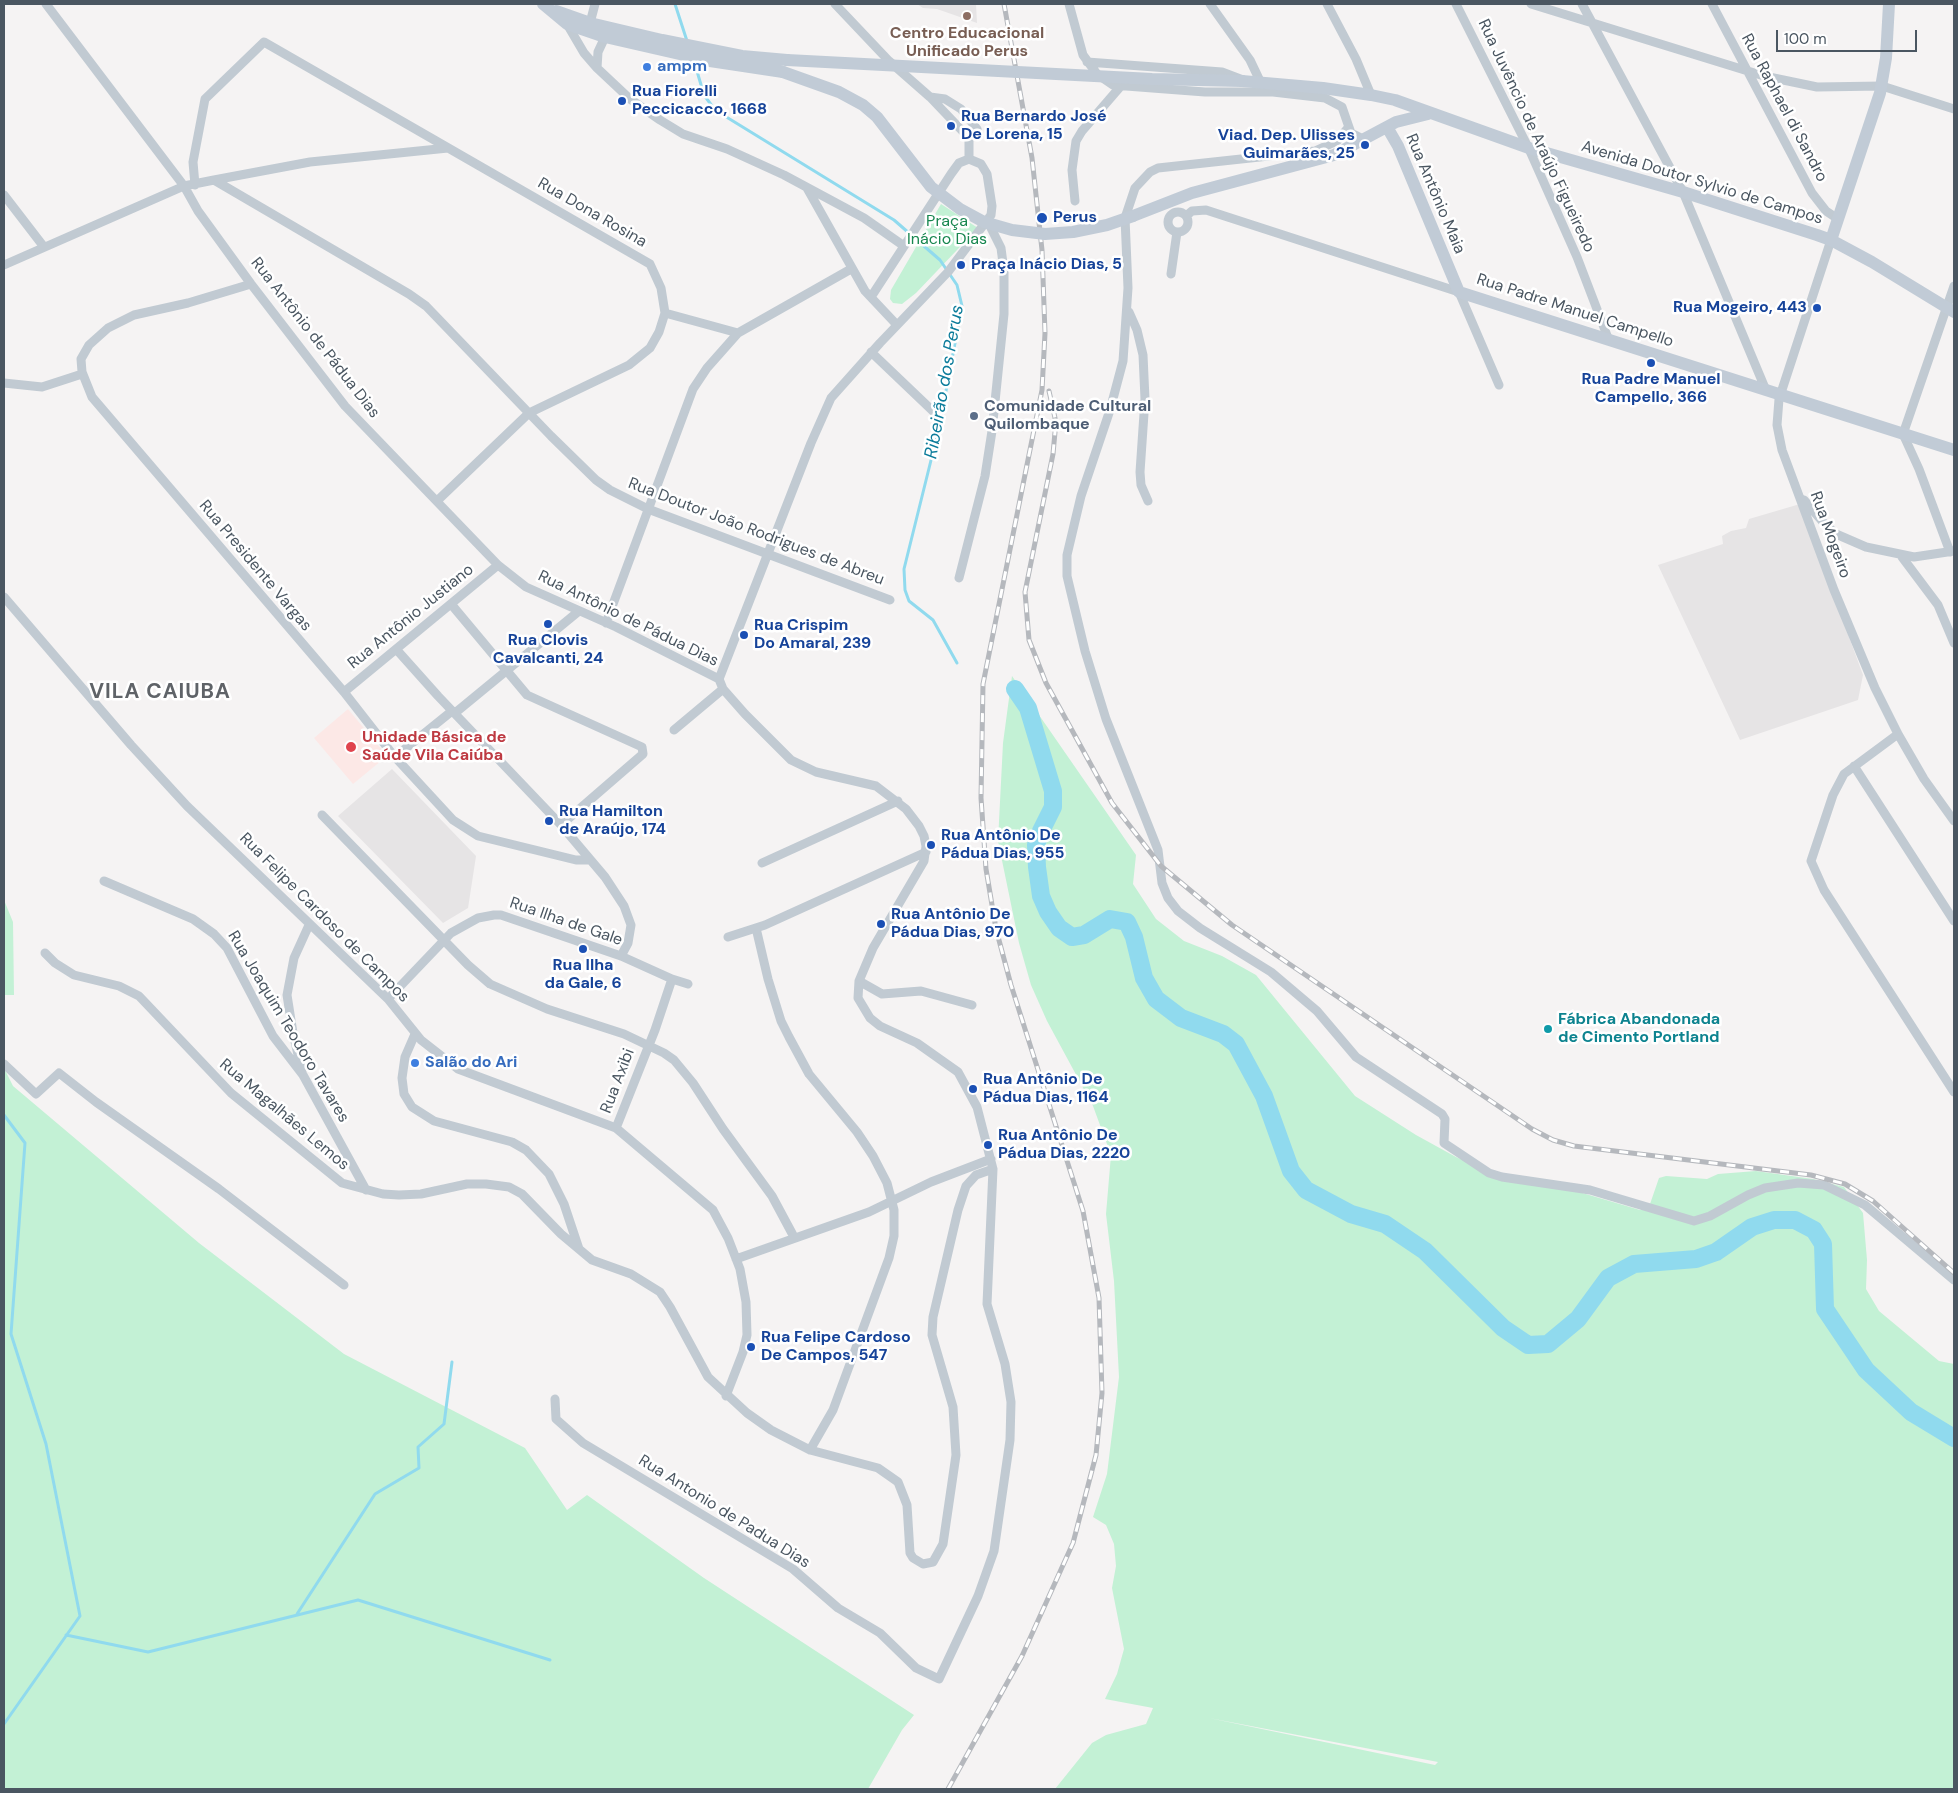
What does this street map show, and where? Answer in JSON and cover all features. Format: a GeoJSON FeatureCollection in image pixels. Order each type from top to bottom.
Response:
{"type":"FeatureCollection","features":[{"type":"Feature","properties":{"kind":"main road"},"geometry":{"type":"LineString","coordinates":[[1831,240],[1882,86],[1889,4]]}},
{"type":"Feature","properties":{"kind":"main road"},"geometry":{"type":"LineString","coordinates":[[546,6],[605,36],[698,53],[742,56],[785,66],[863,105],[877,117],[931,187],[960,209],[993,225],[1036,234],[1068,233],[1107,225],[1192,193],[1331,155],[1349,148],[1387,127],[1412,117],[1428,114]]}},
{"type":"Feature","properties":{"kind":"main road"},"geometry":{"type":"LineString","coordinates":[[546,6],[567,24],[590,27],[678,49]]}},
{"type":"Feature","properties":{"kind":"main road"},"geometry":{"type":"LineString","coordinates":[[785,66],[894,66],[1244,81]]}},
{"type":"Feature","properties":{"kind":"main road","name":"Avenida Doutor Sylvio de Campos"},"geometry":{"type":"LineString","coordinates":[[1244,81],[1260,81],[1371,94],[1395,100],[1428,114],[1528,148],[1683,192],[1831,240],[1950,309]]}},
{"type":"Feature","properties":{"kind":"main road","name":"Rua Antônio Maia"},"geometry":{"type":"LineString","coordinates":[[1387,127],[1398,146],[1459,292]]}},
{"type":"Feature","properties":{"kind":"main road","name":"Rua Padre Manuel Campello"},"geometry":{"type":"LineString","coordinates":[[1459,292],[1765,388],[1954,450]]}},
{"type":"Feature","properties":{"kind":"street","name":"Rua Antônio de Pádua Dias"},"geometry":{"type":"LineString","coordinates":[[46,4],[184,186],[196,209],[251,284],[345,406],[438,500],[498,565],[526,587],[606,622],[718,679],[724,689],[770,741],[792,760],[816,772],[868,783],[898,802],[920,826],[924,836],[926,852]]}},
{"type":"Feature","properties":{"kind":"street"},"geometry":{"type":"LineString","coordinates":[[590,27],[595,4]]}},
{"type":"Feature","properties":{"kind":"street"},"geometry":{"type":"LineString","coordinates":[[835,4],[894,66],[930,97],[970,138]]}},
{"type":"Feature","properties":{"kind":"street"},"geometry":{"type":"LineString","coordinates":[[1069,4],[1082,51],[1087,62],[1105,81],[1120,87],[1205,92],[1274,92],[1325,98],[1342,107],[1348,128],[1354,136],[1364,139]]}},
{"type":"Feature","properties":{"kind":"street"},"geometry":{"type":"LineString","coordinates":[[1210,4],[1250,60],[1260,81]]}},
{"type":"Feature","properties":{"kind":"street"},"geometry":{"type":"LineString","coordinates":[[1327,4],[1356,59],[1371,94]]}},
{"type":"Feature","properties":{"kind":"street","name":"Rua Juvêncio de Araújo Figueiredo"},"geometry":{"type":"LineString","coordinates":[[1456,4],[1528,148],[1577,257],[1608,338]]}},
{"type":"Feature","properties":{"kind":"street"},"geometry":{"type":"LineString","coordinates":[[1532,4],[1748,72],[1802,85],[1882,86],[1954,109]]}},
{"type":"Feature","properties":{"kind":"street"},"geometry":{"type":"LineString","coordinates":[[1582,4],[1683,192],[1765,388]]}},
{"type":"Feature","properties":{"kind":"street","name":"Rua Raphael di Sandro"},"geometry":{"type":"LineString","coordinates":[[1712,4],[1812,193],[1826,211],[1838,219]]}},
{"type":"Feature","properties":{"kind":"street"},"geometry":{"type":"LineString","coordinates":[[567,24],[584,53],[597,68],[630,99],[660,120],[690,137],[756,160],[864,218],[905,245]]}},
{"type":"Feature","properties":{"kind":"street"},"geometry":{"type":"LineString","coordinates":[[597,68],[598,52],[605,36]]}},
{"type":"Feature","properties":{"kind":"street","name":"Rua Dona Rosina"},"geometry":{"type":"LineString","coordinates":[[195,185],[193,162],[205,100],[264,42],[643,259],[650,264],[658,278],[665,313]]}},
{"type":"Feature","properties":{"kind":"street","name":"Avenida Doutor Sylvio de Campos"},"geometry":{"type":"LineString","coordinates":[[1087,62],[1222,72],[1244,81]]}},
{"type":"Feature","properties":{"kind":"street"},"geometry":{"type":"LineString","coordinates":[[1075,201],[1073,155],[1076,141],[1120,87]]}},
{"type":"Feature","properties":{"kind":"street"},"geometry":{"type":"LineString","coordinates":[[930,97],[945,99],[961,110],[977,129],[970,138],[969,159]]}},
{"type":"Feature","properties":{"kind":"street"},"geometry":{"type":"LineString","coordinates":[[1348,128],[1337,141],[1315,151],[1178,165],[1150,172],[1135,188],[1125,218],[1127,309],[1123,361],[1110,410],[1080,496],[1067,555],[1067,576],[1084,651],[1106,719],[1158,850],[1162,883],[1168,898],[1178,911],[1200,928],[1270,972],[1317,1011],[1356,1057],[1442,1114],[1445,1119],[1444,1143],[1489,1173],[1502,1177],[1590,1190],[1694,1221],[1710,1216],[1740,1199],[1765,1188],[1798,1183],[1824,1185],[1864,1205],[1954,1280]]}},
{"type":"Feature","properties":{"kind":"street"},"geometry":{"type":"LineString","coordinates":[[4,265],[184,186],[310,162],[449,148]]}},
{"type":"Feature","properties":{"kind":"street"},"geometry":{"type":"LineString","coordinates":[[718,679],[827,405],[871,352],[938,283],[967,249],[987,221],[993,208],[990,184],[984,168],[969,159]]}},
{"type":"Feature","properties":{"kind":"street"},"geometry":{"type":"LineString","coordinates":[[871,297],[959,163],[969,159]]}},
{"type":"Feature","properties":{"kind":"street","name":"Rua Doutor João Rodrigues de Abreu"},"geometry":{"type":"LineString","coordinates":[[214,180],[409,294],[426,306],[596,480],[621,497],[648,509],[890,600]]}},
{"type":"Feature","properties":{"kind":"street"},"geometry":{"type":"LineString","coordinates":[[807,188],[851,269],[871,297],[897,325]]}},
{"type":"Feature","properties":{"kind":"street"},"geometry":{"type":"LineString","coordinates":[[4,195],[44,247]]}},
{"type":"Feature","properties":{"kind":"street","name":"Rua Padre Manuel Campello"},"geometry":{"type":"LineString","coordinates":[[1186,216],[1192,211],[1206,210],[1459,292]]}},
{"type":"Feature","properties":{"kind":"street"},"geometry":{"type":"LineString","coordinates":[[1180,212],[1186,216],[1188,225],[1184,231],[1177,232],[1169,226],[1170,216],[1180,212]]}},
{"type":"Feature","properties":{"kind":"street"},"geometry":{"type":"LineString","coordinates":[[959,578],[985,476],[992,431],[1004,314],[1004,271],[1001,248],[987,221]]}},
{"type":"Feature","properties":{"kind":"street"},"geometry":{"type":"LineString","coordinates":[[1171,274],[1177,232]]}},
{"type":"Feature","properties":{"kind":"street","name":"Rua Mogeiro"},"geometry":{"type":"LineString","coordinates":[[1831,240],[1780,393],[1777,425],[1782,450],[1800,494],[1834,590],[1875,688],[1924,780],[1954,821]]}},
{"type":"Feature","properties":{"kind":"street"},"geometry":{"type":"LineString","coordinates":[[606,622],[693,389],[707,368],[738,333],[851,269]]}},
{"type":"Feature","properties":{"kind":"street"},"geometry":{"type":"LineString","coordinates":[[4,383],[42,387],[82,374],[81,360],[89,345],[119,321],[251,284]]}},
{"type":"Feature","properties":{"kind":"street"},"geometry":{"type":"LineString","coordinates":[[1800,494],[1823,522],[1836,534],[1866,547],[1902,556],[1924,557],[1952,551],[1903,434],[1950,309],[1954,286]]}},
{"type":"Feature","properties":{"kind":"street","name":"Rua Antônio Maia"},"geometry":{"type":"LineString","coordinates":[[1459,292],[1499,385]]}},
{"type":"Feature","properties":{"kind":"street"},"geometry":{"type":"LineString","coordinates":[[1127,309],[1137,330],[1143,355],[1145,398],[1140,472],[1141,485],[1148,501]]}},
{"type":"Feature","properties":{"kind":"street"},"geometry":{"type":"LineString","coordinates":[[438,500],[529,413],[637,359],[650,348],[662,326],[665,313],[738,333]]}},
{"type":"Feature","properties":{"kind":"street"},"geometry":{"type":"LineString","coordinates":[[871,352],[936,414]]}},
{"type":"Feature","properties":{"kind":"street","name":"Rua Presidente Vargas"},"geometry":{"type":"LineString","coordinates":[[82,374],[97,404],[344,692],[395,757],[447,814],[471,833],[526,849],[576,860],[589,860]]}},
{"type":"Feature","properties":{"kind":"street"},"geometry":{"type":"LineString","coordinates":[[1902,556],[1938,605],[1954,643]]}},
{"type":"Feature","properties":{"kind":"street","name":"Rua Antônio Justiano"},"geometry":{"type":"LineString","coordinates":[[344,692],[498,565]]}},
{"type":"Feature","properties":{"kind":"street","name":"Rua Felipe Cardoso de Campos"},"geometry":{"type":"LineString","coordinates":[[4,597],[131,745],[187,806],[388,999],[414,1034],[458,1070],[616,1128],[713,1210],[736,1259],[746,1302],[747,1334],[743,1352],[726,1396]]}},
{"type":"Feature","properties":{"kind":"street"},"geometry":{"type":"LineString","coordinates":[[451,604],[506,672],[532,698],[642,747],[643,754],[560,824]]}},
{"type":"Feature","properties":{"kind":"street"},"geometry":{"type":"LineString","coordinates":[[395,757],[506,672],[579,611]]}},
{"type":"Feature","properties":{"kind":"street"},"geometry":{"type":"LineString","coordinates":[[396,649],[560,824],[605,877],[624,906],[631,925],[628,943],[621,956]]}},
{"type":"Feature","properties":{"kind":"street"},"geometry":{"type":"LineString","coordinates":[[674,730],[724,689]]}},
{"type":"Feature","properties":{"kind":"street"},"geometry":{"type":"LineString","coordinates":[[1898,734],[1844,774],[1839,782],[1811,861],[1824,890],[1954,1092]]}},
{"type":"Feature","properties":{"kind":"street"},"geometry":{"type":"LineString","coordinates":[[1854,766],[1954,920]]}},
{"type":"Feature","properties":{"kind":"street"},"geometry":{"type":"LineString","coordinates":[[762,863],[898,802]]}},
{"type":"Feature","properties":{"kind":"street"},"geometry":{"type":"LineString","coordinates":[[322,814],[443,940],[468,965],[497,989],[547,1009],[624,1034],[674,1060],[694,1083],[723,1129],[772,1196],[794,1237]]}},
{"type":"Feature","properties":{"kind":"street"},"geometry":{"type":"LineString","coordinates":[[728,937],[756,928],[926,852]]}},
{"type":"Feature","properties":{"kind":"street"},"geometry":{"type":"LineString","coordinates":[[736,1259],[869,1212],[892,1201],[992,1164],[977,1107],[958,1072],[917,1043],[880,1026],[870,1018],[858,998],[859,981],[873,948],[920,870],[926,852]]}},
{"type":"Feature","properties":{"kind":"street","name":"Rua Joaquim Teodoro Tavares"},"geometry":{"type":"LineString","coordinates":[[104,881],[186,915],[214,934],[227,948],[273,1036],[303,1075],[366,1190]]}},
{"type":"Feature","properties":{"kind":"street","name":"Rua Ilha de Gale"},"geometry":{"type":"LineString","coordinates":[[388,999],[443,940],[462,926],[478,918],[501,915],[621,956],[672,979],[688,984]]}},
{"type":"Feature","properties":{"kind":"street"},"geometry":{"type":"LineString","coordinates":[[303,1075],[293,1033],[288,995],[294,958],[309,925]]}},
{"type":"Feature","properties":{"kind":"street"},"geometry":{"type":"LineString","coordinates":[[756,928],[781,1021],[809,1074],[857,1132],[873,1156],[887,1183],[892,1201],[894,1236],[889,1258],[833,1410],[810,1450]]}},
{"type":"Feature","properties":{"kind":"street","name":"Rua Magalhães Lemos"},"geometry":{"type":"LineString","coordinates":[[45,953],[55,963],[74,975],[119,986],[139,996],[241,1102],[291,1140],[339,1181],[366,1190],[399,1195],[421,1194],[467,1184],[509,1187],[522,1194],[579,1250],[592,1260],[644,1281],[660,1292],[704,1370],[726,1396],[771,1430],[810,1450],[878,1468],[898,1482],[907,1505],[910,1553],[913,1558],[923,1564],[933,1562],[943,1544],[956,1455],[956,1435],[951,1399],[932,1335],[933,1317],[954,1226],[966,1186],[992,1164]]}},
{"type":"Feature","properties":{"kind":"street","name":"Rua Axibi"},"geometry":{"type":"LineString","coordinates":[[616,1128],[672,979]]}},
{"type":"Feature","properties":{"kind":"street"},"geometry":{"type":"LineString","coordinates":[[859,981],[882,994],[921,991],[972,1005]]}},
{"type":"Feature","properties":{"kind":"street"},"geometry":{"type":"LineString","coordinates":[[414,1034],[405,1057],[402,1078],[404,1094],[412,1107],[434,1121],[512,1142],[526,1150],[549,1174],[564,1204],[579,1250]]}},
{"type":"Feature","properties":{"kind":"street"},"geometry":{"type":"LineString","coordinates":[[4,1064],[36,1094],[59,1073],[96,1102],[219,1189],[344,1285]]}},
{"type":"Feature","properties":{"kind":"street","name":"Rua Antonio de Padua Dias"},"geometry":{"type":"LineString","coordinates":[[555,1399],[556,1419],[583,1443],[793,1569],[838,1608],[880,1633],[916,1668],[939,1679],[978,1596],[994,1551],[1010,1440],[1011,1402],[1007,1375],[987,1304],[992,1164]]}},
{"type":"Feature","properties":{"kind":"shaded area","name":"Centro Educacional Unificado Perus"},"geometry":{"type":"Polygon","coordinates":[[[917,4],[976,4],[977,23],[937,9],[923,8],[917,4]]]}},
{"type":"Feature","properties":{"kind":"shaded area"},"geometry":{"type":"Polygon","coordinates":[[[1800,504],[1863,675],[1858,700],[1740,740],[1658,565],[1723,544],[1722,536],[1731,531],[1746,528],[1749,519],[1800,504]]]}},
{"type":"Feature","properties":{"kind":"shaded area","name":"Unidade Básica de Saúde Vila Caiúba"},"geometry":{"type":"Polygon","coordinates":[[[348,709],[387,756],[353,784],[314,738],[348,709]]]}},
{"type":"Feature","properties":{"kind":"shaded area"},"geometry":{"type":"Polygon","coordinates":[[[392,769],[476,856],[468,908],[443,923],[338,816],[392,769]]]}},
{"type":"Feature","properties":{"kind":"green space","name":"Praça Inácio Dias"},"geometry":{"type":"Polygon","coordinates":[[[941,204],[978,228],[916,293],[902,304],[893,303],[890,299],[891,290],[941,204]]]}},
{"type":"Feature","properties":{"kind":"green space"},"geometry":{"type":"Polygon","coordinates":[[[1012,676],[1136,855],[1133,884],[1156,919],[1184,941],[1222,956],[1256,975],[1355,1096],[1416,1135],[1456,1157],[1511,1182],[1579,1192],[1640,1210],[1650,1204],[1659,1178],[1666,1176],[1707,1179],[1718,1174],[1756,1171],[1813,1179],[1844,1187],[1863,1213],[1867,1260],[1866,1289],[1879,1311],[1939,1361],[1954,1364],[1954,1789],[1055,1789],[1092,1743],[1106,1735],[1146,1724],[1153,1708],[1105,1699],[1117,1674],[1124,1649],[1112,1588],[1116,1566],[1114,1544],[1106,1525],[1093,1517],[1107,1474],[1119,1377],[1114,1281],[1106,1214],[1111,1155],[1093,1106],[1047,1021],[1031,985],[1019,943],[998,841],[1003,743],[1012,676]],[[1209,1718],[1435,1765],[1438,1762],[1209,1718]]]}},
{"type":"Feature","properties":{"kind":"green space"},"geometry":{"type":"Polygon","coordinates":[[[4,900],[13,922],[14,995],[4,995],[4,900]]]}},
{"type":"Feature","properties":{"kind":"green space"},"geometry":{"type":"Polygon","coordinates":[[[4,1068],[13,1086],[199,1243],[344,1354],[525,1448],[567,1510],[587,1495],[704,1578],[914,1715],[902,1730],[868,1789],[4,1789],[4,1068]]]}},
{"type":"Feature","properties":{"kind":"waterway","name":"Ribeirão dos Perus"},"geometry":{"type":"LineString","coordinates":[[675,4],[687,41]]}},
{"type":"Feature","properties":{"kind":"waterway","name":"Ribeirão dos Perus"},"geometry":{"type":"LineString","coordinates":[[694,61],[704,95],[715,110],[894,220],[940,260],[957,285],[962,306],[939,428],[904,569],[905,590],[909,601],[933,620],[957,663]]}},
{"type":"Feature","properties":{"kind":"waterway","name":"Ribeirão dos Perus"},"geometry":{"type":"LineString","coordinates":[[1015,689],[1028,708],[1053,791],[1053,807],[1036,845],[1041,896],[1048,912],[1059,928],[1072,937],[1084,935],[1110,919],[1127,922],[1134,937],[1144,978],[1156,999],[1181,1018],[1223,1034],[1236,1044],[1264,1096],[1291,1171],[1306,1190],[1351,1214],[1385,1224],[1425,1251],[1503,1328],[1528,1345],[1548,1344],[1578,1319],[1608,1278],[1634,1264],[1696,1259],[1716,1252],[1752,1227],[1774,1220],[1795,1220],[1814,1230],[1823,1244],[1825,1309],[1866,1370],[1911,1412],[1954,1438]]}},
{"type":"Feature","properties":{"kind":"waterway"},"geometry":{"type":"LineString","coordinates":[[4,1115],[25,1143],[11,1334],[46,1444],[80,1616],[4,1724]]}},
{"type":"Feature","properties":{"kind":"waterway"},"geometry":{"type":"LineString","coordinates":[[297,1614],[375,1494],[419,1468],[418,1447],[444,1424],[452,1362]]}},
{"type":"Feature","properties":{"kind":"waterway"},"geometry":{"type":"LineString","coordinates":[[66,1635],[148,1652],[358,1600],[550,1660]]}},
{"type":"Feature","properties":{"kind":"railway"},"geometry":{"type":"LineString","coordinates":[[948,1789],[1022,1656],[1073,1543],[1096,1455],[1102,1393],[1099,1298],[1083,1211],[1011,985],[996,929],[986,869],[981,798],[983,684],[1042,390],[1045,333],[1042,250],[1032,158],[1004,4]]}},
{"type":"Feature","properties":{"kind":"railway"},"geometry":{"type":"LineString","coordinates":[[1049,391],[1055,418],[1055,432],[1053,454],[1025,592],[1029,640],[1046,683],[1112,803],[1161,866],[1232,925],[1532,1129],[1553,1140],[1574,1146],[1811,1175],[1845,1184],[1873,1201],[1954,1273]]}},
{"type":"Feature","properties":{"kind":"place","name":"Centro Educacional Unificado Perus"},"geometry":{"type":"Point","coordinates":[967,16]}},
{"type":"Feature","properties":{"kind":"place","name":"ampm"},"geometry":{"type":"Point","coordinates":[647,67]}},
{"type":"Feature","properties":{"kind":"place","name":"Rua Fiorelli Peccicacco, 1668"},"geometry":{"type":"Point","coordinates":[622,101]}},
{"type":"Feature","properties":{"kind":"place","name":"Rua Bernardo José De Lorena, 15"},"geometry":{"type":"Point","coordinates":[951,126]}},
{"type":"Feature","properties":{"kind":"place","name":"Viad. Dep. Ulisses Guimarães, 25"},"geometry":{"type":"Point","coordinates":[1365,145]}},
{"type":"Feature","properties":{"kind":"place","name":"Perus"},"geometry":{"type":"Point","coordinates":[1042,218]}},
{"type":"Feature","properties":{"kind":"place","name":"Praça Inácio Dias, 5"},"geometry":{"type":"Point","coordinates":[961,265]}},
{"type":"Feature","properties":{"kind":"place","name":"Rua Mogeiro, 443"},"geometry":{"type":"Point","coordinates":[1817,308]}},
{"type":"Feature","properties":{"kind":"place","name":"Rua Padre Manuel Campello, 366"},"geometry":{"type":"Point","coordinates":[1651,363]}},
{"type":"Feature","properties":{"kind":"place","name":"Comunidade Cultural Quilombaque"},"geometry":{"type":"Point","coordinates":[974,416]}},
{"type":"Feature","properties":{"kind":"place","name":"Rua Clovis Cavalcanti, 24"},"geometry":{"type":"Point","coordinates":[548,624]}},
{"type":"Feature","properties":{"kind":"place","name":"Rua Crispim Do Amaral, 239"},"geometry":{"type":"Point","coordinates":[744,635]}},
{"type":"Feature","properties":{"kind":"place","name":"Unidade Básica de Saúde Vila Caiúba"},"geometry":{"type":"Point","coordinates":[351,747]}},
{"type":"Feature","properties":{"kind":"place","name":"Rua Hamilton de Araújo, 174"},"geometry":{"type":"Point","coordinates":[549,821]}},
{"type":"Feature","properties":{"kind":"place","name":"Rua Antônio De Pádua Dias, 955"},"geometry":{"type":"Point","coordinates":[931,845]}},
{"type":"Feature","properties":{"kind":"place","name":"Rua Antônio De Pádua Dias, 970"},"geometry":{"type":"Point","coordinates":[881,924]}},
{"type":"Feature","properties":{"kind":"place","name":"Rua Ilha da Gale, 6"},"geometry":{"type":"Point","coordinates":[583,949]}},
{"type":"Feature","properties":{"kind":"place","name":"Fábrica Abandonada de Cimento Portland"},"geometry":{"type":"Point","coordinates":[1548,1029]}},
{"type":"Feature","properties":{"kind":"place","name":"Salão do Ari"},"geometry":{"type":"Point","coordinates":[415,1063]}},
{"type":"Feature","properties":{"kind":"place","name":"Rua Antônio De Pádua Dias, 1164"},"geometry":{"type":"Point","coordinates":[973,1089]}},
{"type":"Feature","properties":{"kind":"place","name":"Rua Antônio De Pádua Dias, 2220"},"geometry":{"type":"Point","coordinates":[988,1145]}},
{"type":"Feature","properties":{"kind":"place","name":"Rua Felipe Cardoso De Campos, 547"},"geometry":{"type":"Point","coordinates":[751,1347]}},
{"type":"Feature","properties":{"kind":"district","name":"VILA CAIUBA"},"geometry":{"type":"Point","coordinates":[160,692]}}]}
